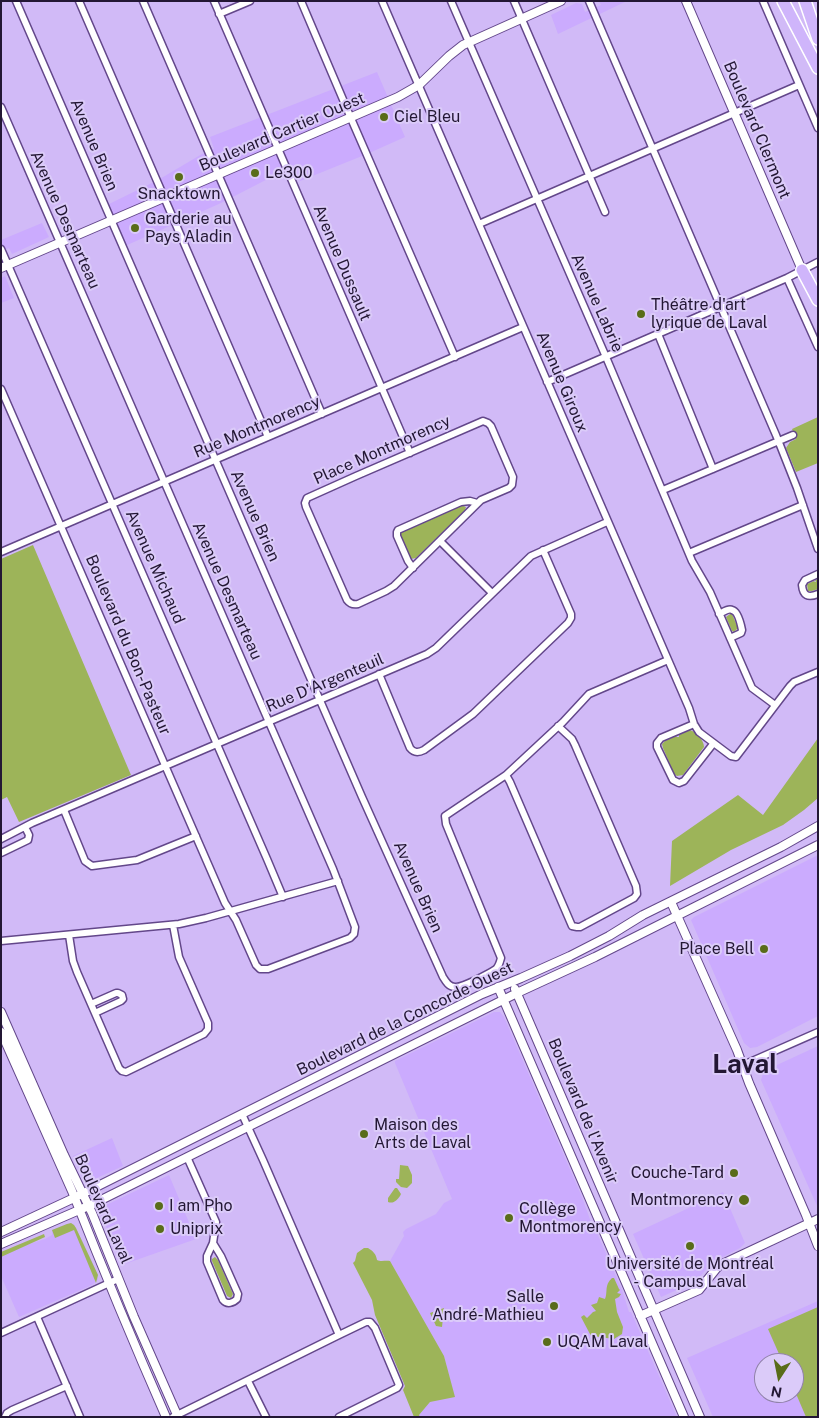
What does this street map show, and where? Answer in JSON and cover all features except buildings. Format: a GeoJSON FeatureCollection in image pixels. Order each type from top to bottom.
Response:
{"type":"FeatureCollection","features":[{"type":"Feature","properties":{"kind":"highway"},"geometry":{"type":"LineString","coordinates":[[783,1],[818,68]]}},
{"type":"Feature","properties":{"kind":"highway"},"geometry":{"type":"LineString","coordinates":[[805,1],[818,39]]}},
{"type":"Feature","properties":{"kind":"highway"},"geometry":{"type":"LineString","coordinates":[[802,270],[818,300]]}},
{"type":"Feature","properties":{"kind":"street","name":"Avenue Brien"},"geometry":{"type":"LineString","coordinates":[[16,1],[367,807],[446,982],[452,986],[461,986],[493,970],[500,962],[500,954],[444,817],[506,775]]}},
{"type":"Feature","properties":{"kind":"street"},"geometry":{"type":"LineString","coordinates":[[79,1],[268,437]]}},
{"type":"Feature","properties":{"kind":"street"},"geometry":{"type":"LineString","coordinates":[[143,1],[322,414]]}},
{"type":"Feature","properties":{"kind":"street","name":"Avenue Dussault"},"geometry":{"type":"LineString","coordinates":[[214,1],[410,452]]}},
{"type":"Feature","properties":{"kind":"street"},"geometry":{"type":"LineString","coordinates":[[220,14],[250,1]]}},
{"type":"Feature","properties":{"kind":"street"},"geometry":{"type":"LineString","coordinates":[[301,1],[455,357]]}},
{"type":"Feature","properties":{"kind":"street","name":"Avenue Giroux"},"geometry":{"type":"LineString","coordinates":[[382,1],[689,708],[694,724],[699,732],[713,744],[735,757],[775,705]]}},
{"type":"Feature","properties":{"kind":"street","name":"Avenue Labrie"},"geometry":{"type":"LineString","coordinates":[[451,1],[689,553],[720,614],[752,688],[775,705]]}},
{"type":"Feature","properties":{"kind":"street"},"geometry":{"type":"LineString","coordinates":[[514,1],[605,212]]}},
{"type":"Feature","properties":{"kind":"street","name":"Boulevard Cartier Ouest"},"geometry":{"type":"LineString","coordinates":[[5,267],[398,97],[419,85],[453,53],[468,42],[561,1]]}},
{"type":"Feature","properties":{"kind":"street"},"geometry":{"type":"LineString","coordinates":[[589,1],[779,441],[818,549]]}},
{"type":"Feature","properties":{"kind":"street","name":"Boulevard Clermont"},"geometry":{"type":"LineString","coordinates":[[686,1],[802,270]]}},
{"type":"Feature","properties":{"kind":"street"},"geometry":{"type":"LineString","coordinates":[[763,1],[818,128]]}},
{"type":"Feature","properties":{"kind":"street"},"geometry":{"type":"LineString","coordinates":[[478,224],[799,85]]}},
{"type":"Feature","properties":{"kind":"street","name":"Avenue Desmarteau"},"geometry":{"type":"LineString","coordinates":[[1,107],[338,881],[355,927],[353,936],[348,939],[268,969],[260,969],[256,965],[236,920],[230,911]]}},
{"type":"Feature","properties":{"kind":"street","name":"Avenue Michaud"},"geometry":{"type":"LineString","coordinates":[[1,249],[5,267],[113,504],[283,897]]}},
{"type":"Feature","properties":{"kind":"street"},"geometry":{"type":"LineString","coordinates":[[547,382],[787,278],[818,262]]}},
{"type":"Feature","properties":{"kind":"street"},"geometry":{"type":"LineString","coordinates":[[787,278],[818,347]]}},
{"type":"Feature","properties":{"kind":"street","name":"Rue Montmorency"},"geometry":{"type":"LineString","coordinates":[[1,552],[523,327]]}},
{"type":"Feature","properties":{"kind":"street"},"geometry":{"type":"LineString","coordinates":[[658,334],[713,469]]}},
{"type":"Feature","properties":{"kind":"street","name":"Boulevard du Bon-Pasteur"},"geometry":{"type":"LineString","coordinates":[[1,389],[230,911]]}},
{"type":"Feature","properties":{"kind":"street","name":"Place Montmorency"},"geometry":{"type":"LineString","coordinates":[[483,421],[491,426],[514,482],[510,487],[482,499],[477,504],[397,584],[386,592],[358,604],[351,604],[343,592],[305,503],[310,496],[483,421]]}},
{"type":"Feature","properties":{"kind":"street"},"geometry":{"type":"LineString","coordinates":[[663,490],[793,435]]}},
{"type":"Feature","properties":{"kind":"street","name":"Place Montmorency"},"geometry":{"type":"LineString","coordinates":[[413,568],[397,536],[397,531],[461,502],[472,501],[477,504]]}},
{"type":"Feature","properties":{"kind":"street"},"geometry":{"type":"LineString","coordinates":[[689,553],[803,505]]}},
{"type":"Feature","properties":{"kind":"street","name":"Rue D'Argenteuil"},"geometry":{"type":"LineString","coordinates":[[1,839],[433,650],[527,558],[607,522]]}},
{"type":"Feature","properties":{"kind":"street"},"geometry":{"type":"LineString","coordinates":[[440,541],[492,593]]}},
{"type":"Feature","properties":{"kind":"street"},"geometry":{"type":"LineString","coordinates":[[379,674],[410,748],[414,752],[418,753],[424,750],[469,717],[571,618],[571,614],[543,550]]}},
{"type":"Feature","properties":{"kind":"street"},"geometry":{"type":"LineString","coordinates":[[818,574],[805,580],[802,585],[807,596],[818,594]]}},
{"type":"Feature","properties":{"kind":"street"},"geometry":{"type":"LineString","coordinates":[[720,614],[732,609],[736,613],[742,630],[741,633],[730,638]]}},
{"type":"Feature","properties":{"kind":"street"},"geometry":{"type":"LineString","coordinates":[[558,726],[574,742],[638,891],[631,900],[580,927],[574,927],[571,924],[506,775],[592,692],[668,660]]}},
{"type":"Feature","properties":{"kind":"street"},"geometry":{"type":"LineString","coordinates":[[775,705],[792,684],[818,672]]}},
{"type":"Feature","properties":{"kind":"street"},"geometry":{"type":"LineString","coordinates":[[694,724],[657,741],[657,747],[671,779],[677,783],[684,781],[713,744]]}},
{"type":"Feature","properties":{"kind":"street"},"geometry":{"type":"LineString","coordinates":[[64,810],[84,859],[86,863],[92,866],[137,860],[196,836]]}},
{"type":"Feature","properties":{"kind":"street","name":"Boulevard de la Concorde Ouest"},"geometry":{"type":"LineString","coordinates":[[1,1232],[74,1198],[428,1021],[570,956],[609,936],[643,915],[781,847],[818,826]]}},
{"type":"Feature","properties":{"kind":"street"},"geometry":{"type":"LineString","coordinates":[[1,853],[27,841],[29,835],[26,827]]}},
{"type":"Feature","properties":{"kind":"street","name":"Boulevard de la Concorde Ouest"},"geometry":{"type":"LineString","coordinates":[[1,1244],[88,1206],[517,993],[678,916],[818,845]]}},
{"type":"Feature","properties":{"kind":"street"},"geometry":{"type":"LineString","coordinates":[[1,941],[200,920],[338,881]]}},
{"type":"Feature","properties":{"kind":"street"},"geometry":{"type":"LineString","coordinates":[[671,902],[743,1066],[818,1246]]}},
{"type":"Feature","properties":{"kind":"street"},"geometry":{"type":"LineString","coordinates":[[69,934],[73,960],[119,1068],[125,1072],[207,1032],[208,1025],[179,957],[173,924]]}},
{"type":"Feature","properties":{"kind":"street","name":"Boulevard de l'Avenir"},"geometry":{"type":"LineString","coordinates":[[512,982],[700,1417]]}},
{"type":"Feature","properties":{"kind":"street","name":"Boulevard de l'Avenir"},"geometry":{"type":"LineString","coordinates":[[498,988],[684,1417]]}},
{"type":"Feature","properties":{"kind":"street"},"geometry":{"type":"LineString","coordinates":[[91,1004],[116,993],[122,995],[121,1002],[95,1013]]}},
{"type":"Feature","properties":{"kind":"street","name":"Boulevard Laval"},"geometry":{"type":"LineString","coordinates":[[2,1013],[88,1206],[176,1416]]}},
{"type":"Feature","properties":{"kind":"street","name":"Boulevard Laval"},"geometry":{"type":"LineString","coordinates":[[1,1032],[74,1198],[166,1417]]}},
{"type":"Feature","properties":{"kind":"street"},"geometry":{"type":"LineString","coordinates":[[743,1066],[818,1032]]}},
{"type":"Feature","properties":{"kind":"street"},"geometry":{"type":"LineString","coordinates":[[242,1114],[339,1335]]}},
{"type":"Feature","properties":{"kind":"street"},"geometry":{"type":"LineString","coordinates":[[187,1157],[216,1222],[216,1231],[207,1256],[207,1262],[223,1300],[230,1303],[237,1299],[238,1294],[213,1243]]}},
{"type":"Feature","properties":{"kind":"street"},"geometry":{"type":"LineString","coordinates":[[640,1316],[699,1290],[720,1264],[818,1218]]}},
{"type":"Feature","properties":{"kind":"street"},"geometry":{"type":"LineString","coordinates":[[1,1334],[118,1279]]}},
{"type":"Feature","properties":{"kind":"street"},"geometry":{"type":"LineString","coordinates":[[37,1318],[80,1417]]}},
{"type":"Feature","properties":{"kind":"street"},"geometry":{"type":"LineString","coordinates":[[176,1416],[339,1335],[366,1322],[371,1322],[399,1385],[339,1417]]}},
{"type":"Feature","properties":{"kind":"street"},"geometry":{"type":"LineString","coordinates":[[248,1380],[266,1417]]}},
{"type":"Feature","properties":{"kind":"street"},"geometry":{"type":"LineString","coordinates":[[6,1417],[10,1410],[67,1386]]}},
{"type":"Feature","properties":{"kind":"shaded area"},"geometry":{"type":"Polygon","coordinates":[[[599,1],[627,1],[558,34],[551,15],[576,3],[582,4],[585,12],[601,5],[599,1]]]}},
{"type":"Feature","properties":{"kind":"shaded area"},"geometry":{"type":"Polygon","coordinates":[[[377,72],[405,137],[300,181],[293,166],[221,203],[125,246],[105,206],[158,180],[214,149],[210,137],[377,72]]]}},
{"type":"Feature","properties":{"kind":"shaded area"},"geometry":{"type":"Polygon","coordinates":[[[42,223],[49,237],[12,254],[9,248],[1,251],[1,240],[42,223]]]}},
{"type":"Feature","properties":{"kind":"shaded area"},"geometry":{"type":"Polygon","coordinates":[[[5,276],[14,298],[1,303],[1,278],[5,276]]]}},
{"type":"Feature","properties":{"kind":"shaded area","name":"Place Bell"},"geometry":{"type":"Polygon","coordinates":[[[818,855],[818,1016],[757,1047],[750,1048],[744,1043],[691,920],[818,855]]]}},
{"type":"Feature","properties":{"kind":"shaded area","name":"Collège Montmorency"},"geometry":{"type":"Polygon","coordinates":[[[494,1012],[500,1012],[504,1017],[582,1197],[592,1225],[622,1290],[629,1312],[631,1312],[677,1417],[417,1417],[430,1402],[454,1396],[444,1356],[390,1261],[406,1229],[436,1214],[444,1203],[452,1199],[395,1061],[494,1012]]]}},
{"type":"Feature","properties":{"kind":"shaded area"},"geometry":{"type":"Polygon","coordinates":[[[818,1046],[818,1208],[761,1080],[764,1071],[818,1046]]]}},
{"type":"Feature","properties":{"kind":"shaded area"},"geometry":{"type":"Polygon","coordinates":[[[112,1138],[123,1166],[86,1183],[73,1156],[112,1138]]]}},
{"type":"Feature","properties":{"kind":"shaded area"},"geometry":{"type":"Polygon","coordinates":[[[169,1175],[196,1239],[122,1265],[100,1210],[102,1207],[169,1175]]]}},
{"type":"Feature","properties":{"kind":"shaded area","name":"Université de Montréal - Campus Laval"},"geometry":{"type":"Polygon","coordinates":[[[723,1192],[745,1243],[740,1248],[713,1262],[695,1282],[661,1297],[633,1234],[723,1192]]]}},
{"type":"Feature","properties":{"kind":"shaded area"},"geometry":{"type":"Polygon","coordinates":[[[71,1223],[76,1228],[98,1275],[98,1280],[92,1285],[19,1317],[1,1276],[1,1253],[45,1239],[52,1235],[52,1230],[71,1223]]]}},
{"type":"Feature","properties":{"kind":"shaded area"},"geometry":{"type":"Polygon","coordinates":[[[818,1301],[818,1417],[713,1417],[687,1358],[818,1301]]]}},
{"type":"Feature","properties":{"kind":"green space"},"geometry":{"type":"Polygon","coordinates":[[[818,417],[818,463],[796,472],[786,448],[790,442],[796,439],[792,429],[818,417]]]}},
{"type":"Feature","properties":{"kind":"green space"},"geometry":{"type":"Polygon","coordinates":[[[461,505],[466,507],[465,510],[416,558],[411,559],[400,537],[400,532],[461,505]]]}},
{"type":"Feature","properties":{"kind":"green space"},"geometry":{"type":"Polygon","coordinates":[[[33,545],[131,775],[19,822],[7,797],[1,800],[1,559],[33,545]]]}},
{"type":"Feature","properties":{"kind":"green space"},"geometry":{"type":"Polygon","coordinates":[[[818,579],[818,589],[808,591],[807,584],[816,582],[815,580],[818,579]]]}},
{"type":"Feature","properties":{"kind":"green space"},"geometry":{"type":"Polygon","coordinates":[[[732,614],[738,628],[734,632],[726,617],[732,614]]]}},
{"type":"Feature","properties":{"kind":"green space"},"geometry":{"type":"Polygon","coordinates":[[[690,730],[699,737],[704,747],[683,775],[677,776],[674,774],[662,744],[690,730]]]}},
{"type":"Feature","properties":{"kind":"green space"},"geometry":{"type":"Polygon","coordinates":[[[818,738],[818,798],[783,825],[731,850],[670,886],[672,841],[738,795],[763,815],[818,738]]]}},
{"type":"Feature","properties":{"kind":"green space"},"geometry":{"type":"Polygon","coordinates":[[[400,1165],[408,1166],[412,1175],[412,1183],[407,1188],[401,1187],[396,1182],[396,1179],[399,1179],[400,1165]]]}},
{"type":"Feature","properties":{"kind":"green space"},"geometry":{"type":"Polygon","coordinates":[[[395,1188],[401,1194],[395,1201],[388,1202],[388,1198],[395,1188]]]}},
{"type":"Feature","properties":{"kind":"green space"},"geometry":{"type":"Polygon","coordinates":[[[71,1223],[76,1228],[98,1275],[96,1283],[74,1230],[55,1238],[52,1230],[71,1223]]]}},
{"type":"Feature","properties":{"kind":"green space"},"geometry":{"type":"Polygon","coordinates":[[[44,1234],[45,1237],[1,1257],[1,1252],[44,1234]]]}},
{"type":"Feature","properties":{"kind":"green space"},"geometry":{"type":"Polygon","coordinates":[[[364,1248],[368,1248],[373,1252],[377,1260],[390,1261],[444,1356],[455,1397],[430,1402],[419,1415],[420,1417],[414,1417],[403,1390],[405,1386],[375,1315],[372,1300],[353,1263],[357,1253],[364,1248]]]}},
{"type":"Feature","properties":{"kind":"green space"},"geometry":{"type":"Polygon","coordinates":[[[215,1257],[233,1294],[231,1298],[227,1296],[212,1261],[215,1257]]]}},
{"type":"Feature","properties":{"kind":"green space"},"geometry":{"type":"Polygon","coordinates":[[[612,1278],[614,1278],[620,1290],[617,1293],[621,1294],[615,1299],[617,1312],[623,1327],[622,1334],[614,1339],[591,1336],[581,1317],[584,1315],[587,1318],[596,1311],[591,1305],[597,1303],[599,1297],[605,1299],[607,1286],[612,1278]]]}},
{"type":"Feature","properties":{"kind":"green space"},"geometry":{"type":"Polygon","coordinates":[[[818,1307],[818,1417],[806,1417],[800,1403],[804,1403],[804,1353],[779,1353],[768,1329],[818,1307]]]}},
{"type":"Feature","properties":{"kind":"green space"},"geometry":{"type":"Polygon","coordinates":[[[444,1308],[442,1327],[436,1326],[430,1313],[444,1308]]]}},
{"type":"Feature","properties":{"kind":"place","name":"Ciel Bleu"},"geometry":{"type":"Point","coordinates":[384,117]}},
{"type":"Feature","properties":{"kind":"place","name":"Le300"},"geometry":{"type":"Point","coordinates":[255,173]}},
{"type":"Feature","properties":{"kind":"place","name":"Snacktown"},"geometry":{"type":"Point","coordinates":[179,177]}},
{"type":"Feature","properties":{"kind":"place","name":"Garderie au Pays Aladin"},"geometry":{"type":"Point","coordinates":[135,228]}},
{"type":"Feature","properties":{"kind":"place","name":"Théâtre d'art lyrique de Laval"},"geometry":{"type":"Point","coordinates":[641,314]}},
{"type":"Feature","properties":{"kind":"place","name":"Place Bell"},"geometry":{"type":"Point","coordinates":[764,949]}},
{"type":"Feature","properties":{"kind":"place","name":"Maison des Arts de Laval"},"geometry":{"type":"Point","coordinates":[364,1134]}},
{"type":"Feature","properties":{"kind":"place","name":"Couche-Tard"},"geometry":{"type":"Point","coordinates":[734,1173]}},
{"type":"Feature","properties":{"kind":"place","name":"Montmorency"},"geometry":{"type":"Point","coordinates":[744,1200]}},
{"type":"Feature","properties":{"kind":"place","name":"I am Pho"},"geometry":{"type":"Point","coordinates":[159,1206]}},
{"type":"Feature","properties":{"kind":"place","name":"Collège Montmorency"},"geometry":{"type":"Point","coordinates":[509,1218]}},
{"type":"Feature","properties":{"kind":"place","name":"Uniprix"},"geometry":{"type":"Point","coordinates":[160,1229]}},
{"type":"Feature","properties":{"kind":"place","name":"Université de Montréal - Campus Laval"},"geometry":{"type":"Point","coordinates":[690,1246]}},
{"type":"Feature","properties":{"kind":"place","name":"Salle André-Mathieu"},"geometry":{"type":"Point","coordinates":[554,1306]}},
{"type":"Feature","properties":{"kind":"place","name":"UQAM Laval"},"geometry":{"type":"Point","coordinates":[547,1342]}},
{"type":"Feature","properties":{"kind":"district","name":"Laval"},"geometry":{"type":"Point","coordinates":[745,1065]}}]}
